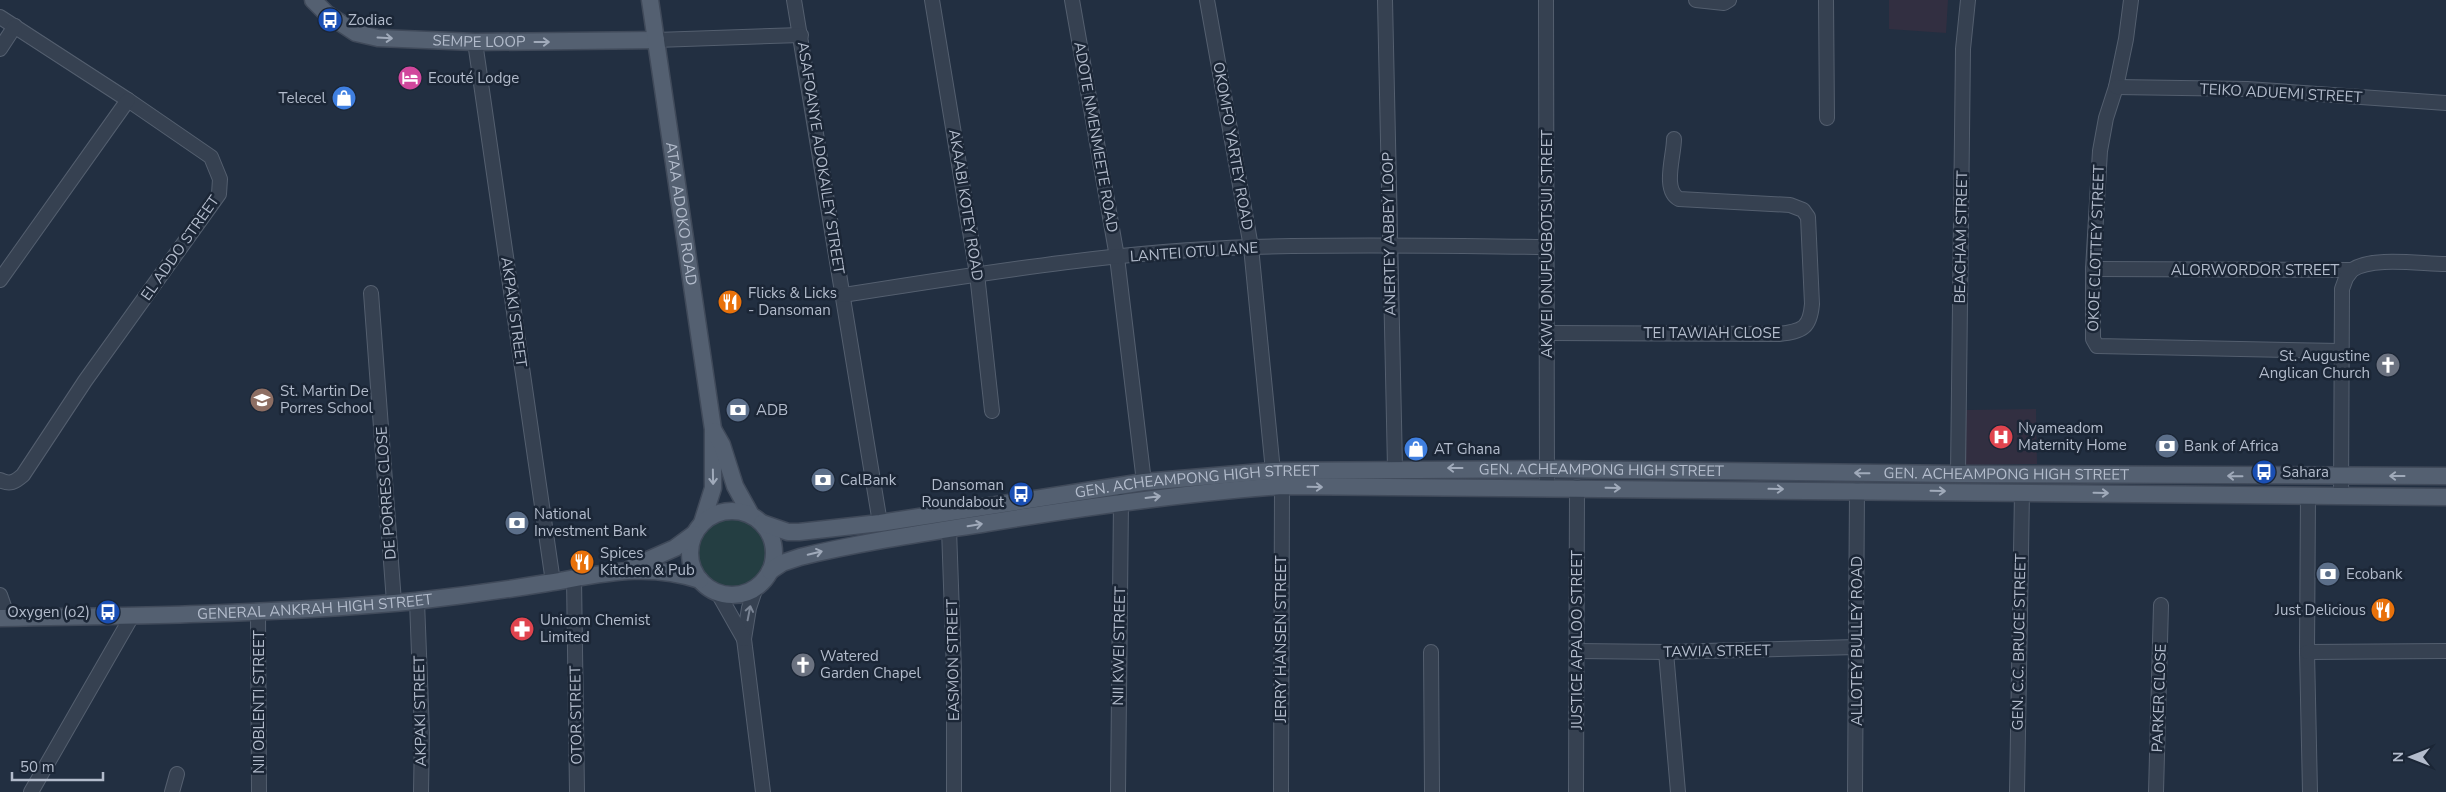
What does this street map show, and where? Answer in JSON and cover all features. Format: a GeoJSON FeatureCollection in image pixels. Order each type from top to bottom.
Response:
{"type":"FeatureCollection","features":[{"type":"Feature","properties":{"kind":"main road","name":"SEMPE LOOP"},"geometry":{"type":"LineString","coordinates":[[313,0],[327,14],[356,33],[378,38],[475,42],[656,40]]}},
{"type":"Feature","properties":{"kind":"main road","name":"ATAA ADOKO ROAD"},"geometry":{"type":"LineString","coordinates":[[650,0],[713,429],[713,488],[698,529]]}},
{"type":"Feature","properties":{"kind":"main road","name":"ATAA ADOKO ROAD"},"geometry":{"type":"LineString","coordinates":[[713,429],[722,445],[735,486],[756,519]]}},
{"type":"Feature","properties":{"kind":"main road","name":"GEN. ACHEAMPONG HIGH STREET"},"geometry":{"type":"LineString","coordinates":[[756,519],[788,532],[880,523],[1144,482],[1273,471],[1395,468],[2340,477],[2446,476]]}},
{"type":"Feature","properties":{"kind":"main road","name":"GEN. ACHEAMPONG HIGH STREET"},"geometry":{"type":"LineString","coordinates":[[770,571],[790,559],[949,529],[1120,501],[1198,492],[1282,486],[1426,489],[1577,487],[2446,497]]}},
{"type":"Feature","properties":{"kind":"main road"},"geometry":{"type":"LineString","coordinates":[[725,511],[738,511],[756,519],[770,533],[774,546],[774,559],[770,571],[756,587],[740,595],[718,593],[700,580],[690,562],[690,548],[698,529],[712,515],[725,511]]}},
{"type":"Feature","properties":{"kind":"main road","name":"GENERAL ANKRAH HIGH STREET"},"geometry":{"type":"LineString","coordinates":[[628,569],[676,548],[698,529]]}},
{"type":"Feature","properties":{"kind":"main road","name":"GENERAL ANKRAH HIGH STREET"},"geometry":{"type":"LineString","coordinates":[[4,618],[132,616],[258,611],[417,601],[553,582],[628,569],[677,572],[700,580]]}},
{"type":"Feature","properties":{"kind":"street","name":"ASAFOANYE ADOKAILEY STREET"},"geometry":{"type":"LineString","coordinates":[[794,0],[880,523]]}},
{"type":"Feature","properties":{"kind":"street","name":"AKAABI KOTEY ROAD"},"geometry":{"type":"LineString","coordinates":[[932,0],[977,274],[992,411]]}},
{"type":"Feature","properties":{"kind":"street","name":"ADOTE NMENMEETE ROAD"},"geometry":{"type":"LineString","coordinates":[[1072,0],[1117,258],[1144,482]]}},
{"type":"Feature","properties":{"kind":"street","name":"OKOMFO YARTEY ROAD"},"geometry":{"type":"LineString","coordinates":[[1207,0],[1251,247],[1273,471]]}},
{"type":"Feature","properties":{"kind":"street","name":"ANERTEY ABBEY LOOP"},"geometry":{"type":"LineString","coordinates":[[1385,0],[1388,246],[1395,468]]}},
{"type":"Feature","properties":{"kind":"street","name":"AKWEI ONUFUGBOTSUI STREET"},"geometry":{"type":"LineString","coordinates":[[1546,0],[1547,487]]}},
{"type":"Feature","properties":{"kind":"street"},"geometry":{"type":"LineString","coordinates":[[1696,0],[1724,4],[1729,0]]}},
{"type":"Feature","properties":{"kind":"street"},"geometry":{"type":"LineString","coordinates":[[1826,0],[1827,118]]}},
{"type":"Feature","properties":{"kind":"street","name":"BEACHAM STREET"},"geometry":{"type":"LineString","coordinates":[[1958,474],[1963,49],[1968,0]]}},
{"type":"Feature","properties":{"kind":"street","name":"OKOE CLOTTEY STREET"},"geometry":{"type":"LineString","coordinates":[[2131,0],[2126,39],[2116,87],[2106,118],[2100,151],[2093,269],[2094,339],[2097,346],[2340,351]]}},
{"type":"Feature","properties":{"kind":"street","name":"EL ADDO STREET"},"geometry":{"type":"LineString","coordinates":[[0,17],[128,100],[211,157],[220,179],[219,194],[85,381],[22,475],[16,481],[10,483],[1,480]]}},
{"type":"Feature","properties":{"kind":"street"},"geometry":{"type":"LineString","coordinates":[[0,49],[15,26]]}},
{"type":"Feature","properties":{"kind":"street"},"geometry":{"type":"LineString","coordinates":[[656,40],[801,35]]}},
{"type":"Feature","properties":{"kind":"street","name":"AKPAKI STREET"},"geometry":{"type":"LineString","coordinates":[[475,42],[553,582]]}},
{"type":"Feature","properties":{"kind":"street","name":"TEIKO ADUEMI STREET"},"geometry":{"type":"LineString","coordinates":[[2116,87],[2247,89],[2446,103]]}},
{"type":"Feature","properties":{"kind":"street"},"geometry":{"type":"LineString","coordinates":[[0,280],[128,100]]}},
{"type":"Feature","properties":{"kind":"street","name":"TEI TAWIAH CLOSE"},"geometry":{"type":"LineString","coordinates":[[1547,333],[1779,334],[1795,332],[1805,327],[1811,318],[1808,217],[1803,210],[1790,205],[1679,199],[1675,197],[1670,188],[1674,139]]}},
{"type":"Feature","properties":{"kind":"street","name":"LANTEI OTU LANE"},"geometry":{"type":"LineString","coordinates":[[844,295],[977,274],[1117,258],[1251,247],[1547,247]]}},
{"type":"Feature","properties":{"kind":"street","name":"ALORWORDOR STREET"},"geometry":{"type":"LineString","coordinates":[[2093,269],[2352,270],[2372,263],[2446,264]]}},
{"type":"Feature","properties":{"kind":"street"},"geometry":{"type":"LineString","coordinates":[[2341,496],[2340,351],[2342,289],[2346,278],[2352,270]]}},
{"type":"Feature","properties":{"kind":"street","name":"DE PORRES CLOSE"},"geometry":{"type":"LineString","coordinates":[[371,293],[394,602]]}},
{"type":"Feature","properties":{"kind":"street","name":"JERRY HANSEN STREET"},"geometry":{"type":"LineString","coordinates":[[1281,792],[1282,486]]}},
{"type":"Feature","properties":{"kind":"street","name":"JUSTICE APALOO STREET"},"geometry":{"type":"LineString","coordinates":[[1576,792],[1577,487]]}},
{"type":"Feature","properties":{"kind":"street","name":"ALLOTEY BULLEY ROAD"},"geometry":{"type":"LineString","coordinates":[[1856,792],[1857,490]]}},
{"type":"Feature","properties":{"kind":"street","name":"GEN. C.C. BRUCE STREET"},"geometry":{"type":"LineString","coordinates":[[2016,792],[2022,492]]}},
{"type":"Feature","properties":{"kind":"street"},"geometry":{"type":"LineString","coordinates":[[2308,496],[2307,652],[2310,792]]}},
{"type":"Feature","properties":{"kind":"street","name":"NII KWEI STREET"},"geometry":{"type":"LineString","coordinates":[[1118,792],[1120,501]]}},
{"type":"Feature","properties":{"kind":"street","name":"EASMON STREET"},"geometry":{"type":"LineString","coordinates":[[949,529],[954,671],[954,792]]}},
{"type":"Feature","properties":{"kind":"street","name":"OTOR STREET"},"geometry":{"type":"LineString","coordinates":[[574,578],[577,792]]}},
{"type":"Feature","properties":{"kind":"street"},"geometry":{"type":"LineString","coordinates":[[756,587],[749,608],[744,639],[762,792]]}},
{"type":"Feature","properties":{"kind":"street"},"geometry":{"type":"LineString","coordinates":[[718,593],[744,639]]}},
{"type":"Feature","properties":{"kind":"street"},"geometry":{"type":"LineString","coordinates":[[0,595],[4,618]]}},
{"type":"Feature","properties":{"kind":"street","name":"AKPAKI STREET"},"geometry":{"type":"LineString","coordinates":[[417,601],[422,733],[421,792]]}},
{"type":"Feature","properties":{"kind":"street","name":"PARKER CLOSE"},"geometry":{"type":"LineString","coordinates":[[2156,792],[2161,605]]}},
{"type":"Feature","properties":{"kind":"street","name":"NII OBLENTI STREET"},"geometry":{"type":"LineString","coordinates":[[258,611],[259,792]]}},
{"type":"Feature","properties":{"kind":"street"},"geometry":{"type":"LineString","coordinates":[[30,792],[132,616]]}},
{"type":"Feature","properties":{"kind":"street","name":"TAWIA STREET"},"geometry":{"type":"LineString","coordinates":[[1577,651],[1666,652],[1857,647]]}},
{"type":"Feature","properties":{"kind":"street"},"geometry":{"type":"LineString","coordinates":[[2307,652],[2446,651]]}},
{"type":"Feature","properties":{"kind":"street"},"geometry":{"type":"LineString","coordinates":[[1431,652],[1432,792]]}},
{"type":"Feature","properties":{"kind":"street"},"geometry":{"type":"LineString","coordinates":[[1666,652],[1678,792]]}},
{"type":"Feature","properties":{"kind":"street"},"geometry":{"type":"LineString","coordinates":[[172,792],[178,774]]}},
{"type":"Feature","properties":{"kind":"shaded area"},"geometry":{"type":"Polygon","coordinates":[[[1889,0],[1948,0],[1946,33],[1889,29],[1889,0]]]}},
{"type":"Feature","properties":{"kind":"shaded area","name":"Nyameadom Maternity Home"},"geometry":{"type":"Polygon","coordinates":[[[2036,409],[2037,464],[1966,465],[1966,410],[2036,409]]]}},
{"type":"Feature","properties":{"kind":"green space"},"geometry":{"type":"Polygon","coordinates":[[[733,518],[753,524],[763,534],[769,554],[763,574],[753,584],[733,590],[713,584],[703,574],[697,554],[703,534],[713,524],[733,518]]]}},
{"type":"Feature","properties":{"kind":"place","name":"Zodiac"},"geometry":{"type":"Point","coordinates":[330,20]}},
{"type":"Feature","properties":{"kind":"place","name":"Ecouté Lodge"},"geometry":{"type":"Point","coordinates":[410,78]}},
{"type":"Feature","properties":{"kind":"place","name":"Telecel"},"geometry":{"type":"Point","coordinates":[344,98]}},
{"type":"Feature","properties":{"kind":"place","name":"Flicks & Licks - Dansoman"},"geometry":{"type":"Point","coordinates":[730,302]}},
{"type":"Feature","properties":{"kind":"place","name":"St. Augustine Anglican Church"},"geometry":{"type":"Point","coordinates":[2388,365]}},
{"type":"Feature","properties":{"kind":"place","name":"St. Martin De Porres School"},"geometry":{"type":"Point","coordinates":[262,400]}},
{"type":"Feature","properties":{"kind":"place","name":"ADB"},"geometry":{"type":"Point","coordinates":[738,410]}},
{"type":"Feature","properties":{"kind":"place","name":"Nyameadom Maternity Home"},"geometry":{"type":"Point","coordinates":[2001,437]}},
{"type":"Feature","properties":{"kind":"place","name":"Bank of Africa"},"geometry":{"type":"Point","coordinates":[2167,446]}},
{"type":"Feature","properties":{"kind":"place","name":"AT Ghana"},"geometry":{"type":"Point","coordinates":[1416,449]}},
{"type":"Feature","properties":{"kind":"place","name":"Sahara"},"geometry":{"type":"Point","coordinates":[2264,472]}},
{"type":"Feature","properties":{"kind":"place","name":"CalBank"},"geometry":{"type":"Point","coordinates":[823,480]}},
{"type":"Feature","properties":{"kind":"place","name":"Dansoman Roundabout"},"geometry":{"type":"Point","coordinates":[1021,494]}},
{"type":"Feature","properties":{"kind":"place","name":"National Investment Bank"},"geometry":{"type":"Point","coordinates":[517,523]}},
{"type":"Feature","properties":{"kind":"place","name":"Spices Kitchen & Pub"},"geometry":{"type":"Point","coordinates":[582,562]}},
{"type":"Feature","properties":{"kind":"place","name":"Ecobank"},"geometry":{"type":"Point","coordinates":[2328,574]}},
{"type":"Feature","properties":{"kind":"place","name":"Just Delicious"},"geometry":{"type":"Point","coordinates":[2383,610]}},
{"type":"Feature","properties":{"kind":"place","name":"Oxygen (o2)"},"geometry":{"type":"Point","coordinates":[108,612]}},
{"type":"Feature","properties":{"kind":"place","name":"Unicom Chemist Limited"},"geometry":{"type":"Point","coordinates":[522,629]}},
{"type":"Feature","properties":{"kind":"place","name":"Watered Garden Chapel"},"geometry":{"type":"Point","coordinates":[803,665]}}]}
